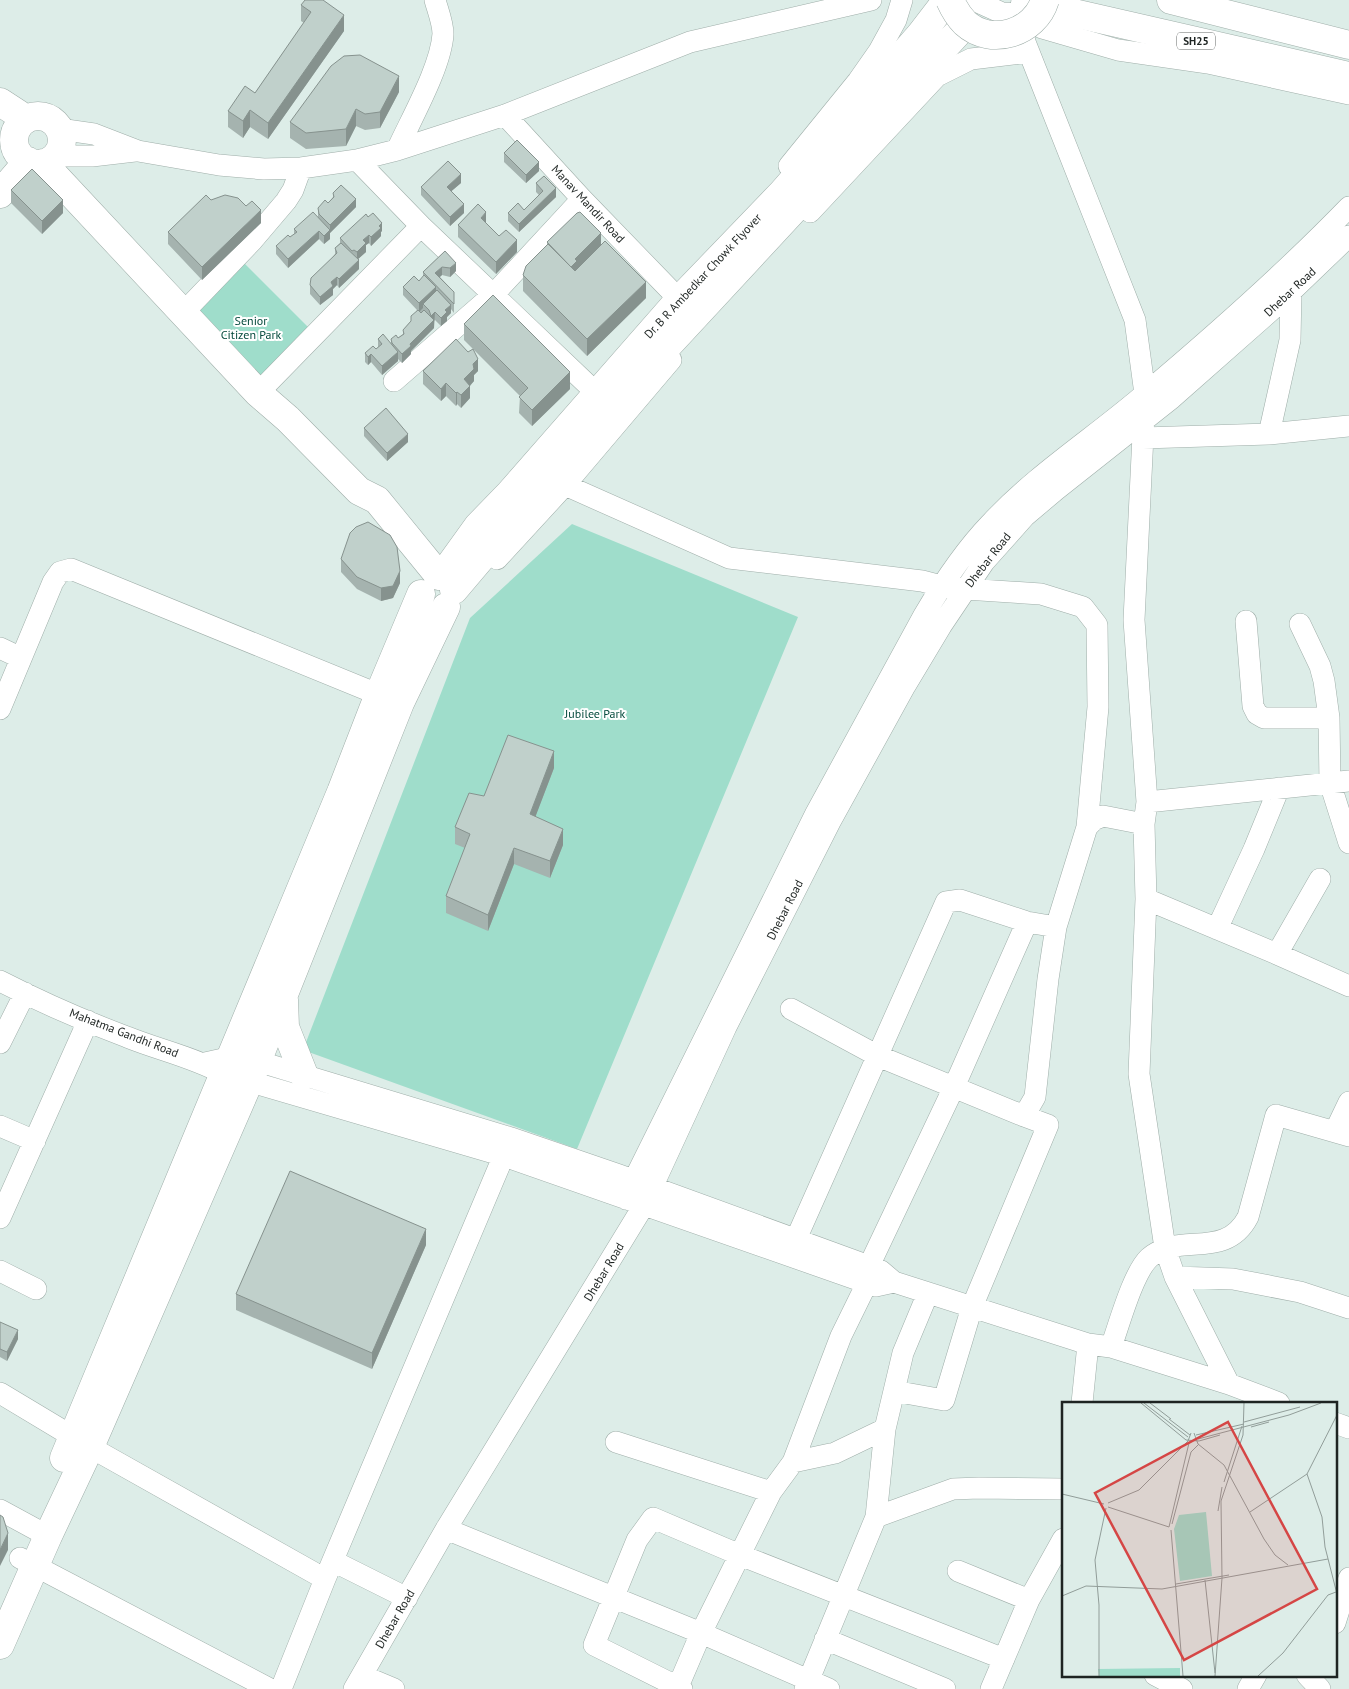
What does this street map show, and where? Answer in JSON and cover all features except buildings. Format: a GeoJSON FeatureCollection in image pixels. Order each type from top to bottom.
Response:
{"type":"FeatureCollection","features":[{"type":"Feature","properties":{"kind":"main road","name":"Dr. B R Ambedkar Chowk Flyover"},"geometry":{"type":"LineString","coordinates":[[487,533],[510,494],[679,300],[782,193],[920,36],[948,0],[955,12],[971,12]]}},
{"type":"Feature","properties":{"kind":"main road"},"geometry":{"type":"LineString","coordinates":[[1171,0],[1349,45]]}},
{"type":"Feature","properties":{"kind":"main road"},"geometry":{"type":"LineString","coordinates":[[971,12],[978,31],[992,35],[1007,35],[1020,30],[1034,20],[1032,5]]}},
{"type":"Feature","properties":{"kind":"main road","name":"SH25"},"geometry":{"type":"LineString","coordinates":[[1032,5],[1349,76]]}},
{"type":"Feature","properties":{"kind":"main road","name":"Dr. B R Ambedkar Chowk Flyover"},"geometry":{"type":"LineString","coordinates":[[389,698],[438,587],[467,559],[487,533],[609,409],[971,12]]}},
{"type":"Feature","properties":{"kind":"main road"},"geometry":{"type":"LineString","coordinates":[[0,102],[14,124],[17,151],[46,152]]}},
{"type":"Feature","properties":{"kind":"main road"},"geometry":{"type":"LineString","coordinates":[[14,124],[41,116],[48,119],[46,152],[182,314],[258,393],[288,419],[359,491],[376,500],[438,587]]}},
{"type":"Feature","properties":{"kind":"main road"},"geometry":{"type":"LineString","coordinates":[[0,194],[46,152]]}},
{"type":"Feature","properties":{"kind":"main road"},"geometry":{"type":"LineString","coordinates":[[233,1067],[284,996],[389,698]]}},
{"type":"Feature","properties":{"kind":"main road"},"geometry":{"type":"LineString","coordinates":[[0,1646],[28,1562],[82,1442],[341,792],[389,698]]}},
{"type":"Feature","properties":{"kind":"main road"},"geometry":{"type":"LineString","coordinates":[[284,996],[285,1027],[304,1075]]}},
{"type":"Feature","properties":{"kind":"main road"},"geometry":{"type":"LineString","coordinates":[[0,1601],[28,1562]]}},
{"type":"Feature","properties":{"kind":"street"},"geometry":{"type":"LineString","coordinates":[[397,150],[434,70],[441,50],[443,32],[435,0]]}},
{"type":"Feature","properties":{"kind":"street"},"geometry":{"type":"LineString","coordinates":[[46,152],[94,134],[138,151],[219,165],[264,169],[301,168],[357,160],[397,150],[505,115],[690,42],[870,0]]}},
{"type":"Feature","properties":{"kind":"street"},"geometry":{"type":"LineString","coordinates":[[902,0],[890,34],[880,51],[783,173],[672,292],[502,482],[461,532],[458,540],[467,559],[490,563],[495,560],[565,485],[672,360],[937,76],[971,59],[1029,52]]}},
{"type":"Feature","properties":{"kind":"street"},"geometry":{"type":"LineString","coordinates":[[1215,0],[1349,33]]}},
{"type":"Feature","properties":{"kind":"street"},"geometry":{"type":"LineString","coordinates":[[1032,5],[1025,42],[1135,320],[1145,394],[1134,620],[1147,802],[1144,824],[1146,899],[1139,1074],[1165,1248],[1176,1277],[1229,1384]]}},
{"type":"Feature","properties":{"kind":"street"},"geometry":{"type":"LineString","coordinates":[[1032,5],[1042,28],[1118,50],[1208,63],[1349,94]]}},
{"type":"Feature","properties":{"kind":"street","name":"Manav Mandir Road"},"geometry":{"type":"LineString","coordinates":[[505,115],[582,199],[672,292]]}},
{"type":"Feature","properties":{"kind":"street"},"geometry":{"type":"LineString","coordinates":[[357,160],[421,226],[589,386]]}},
{"type":"Feature","properties":{"kind":"street"},"geometry":{"type":"LineString","coordinates":[[182,314],[252,242],[286,201],[293,190],[301,168]]}},
{"type":"Feature","properties":{"kind":"street"},"geometry":{"type":"LineString","coordinates":[[394,381],[494,294],[582,199]]}},
{"type":"Feature","properties":{"kind":"street","name":"Dhebar Road"},"geometry":{"type":"LineString","coordinates":[[639,1193],[816,813],[941,586],[990,523],[1015,500],[1145,394],[1288,268],[1349,207]]}},
{"type":"Feature","properties":{"kind":"street"},"geometry":{"type":"LineString","coordinates":[[258,393],[421,226]]}},
{"type":"Feature","properties":{"kind":"street","name":"Dhebar Road"},"geometry":{"type":"LineString","coordinates":[[358,1682],[639,1193],[830,822],[905,686],[965,589],[984,562],[1025,516],[1057,488],[1144,429],[1349,236]]}},
{"type":"Feature","properties":{"kind":"street"},"geometry":{"type":"LineString","coordinates":[[1268,434],[1290,340],[1291,291]]}},
{"type":"Feature","properties":{"kind":"street"},"geometry":{"type":"LineString","coordinates":[[1144,429],[1268,434],[1349,426]]}},
{"type":"Feature","properties":{"kind":"street"},"geometry":{"type":"LineString","coordinates":[[565,485],[729,558],[922,581],[965,589],[1041,594],[1083,607],[1097,625],[1098,707],[1087,827],[1056,927],[1048,979],[1035,1098],[1024,1116]]}},
{"type":"Feature","properties":{"kind":"street"},"geometry":{"type":"LineString","coordinates":[[0,709],[54,582],[60,572],[71,569],[389,698]]}},
{"type":"Feature","properties":{"kind":"street"},"geometry":{"type":"LineString","coordinates":[[1246,622],[1253,706],[1257,714],[1264,718],[1329,718]]}},
{"type":"Feature","properties":{"kind":"street"},"geometry":{"type":"LineString","coordinates":[[1300,624],[1320,666],[1349,843]]}},
{"type":"Feature","properties":{"kind":"street"},"geometry":{"type":"LineString","coordinates":[[0,648],[21,658]]}},
{"type":"Feature","properties":{"kind":"street"},"geometry":{"type":"LineString","coordinates":[[1147,802],[1340,782]]}},
{"type":"Feature","properties":{"kind":"street"},"geometry":{"type":"LineString","coordinates":[[1217,929],[1254,849],[1279,788]]}},
{"type":"Feature","properties":{"kind":"street"},"geometry":{"type":"LineString","coordinates":[[1087,827],[1094,820],[1103,816],[1144,824]]}},
{"type":"Feature","properties":{"kind":"street"},"geometry":{"type":"LineString","coordinates":[[1277,954],[1320,879]]}},
{"type":"Feature","properties":{"kind":"street"},"geometry":{"type":"LineString","coordinates":[[1146,899],[1349,986]]}},
{"type":"Feature","properties":{"kind":"street"},"geometry":{"type":"LineString","coordinates":[[796,1239],[946,902],[960,900],[1027,922],[1056,927]]}},
{"type":"Feature","properties":{"kind":"street"},"geometry":{"type":"LineString","coordinates":[[1004,1659],[740,1555],[653,1518],[637,1540],[594,1645],[679,1688],[701,1633],[740,1555],[771,1492],[793,1462],[841,1336],[1027,922]]}},
{"type":"Feature","properties":{"kind":"street","name":"Mahatma Gandhi Road"},"geometry":{"type":"LineString","coordinates":[[0,981],[25,994],[127,1037],[233,1067]]}},
{"type":"Feature","properties":{"kind":"street"},"geometry":{"type":"LineString","coordinates":[[0,1043],[25,994]]}},
{"type":"Feature","properties":{"kind":"street"},"geometry":{"type":"LineString","coordinates":[[792,1009],[878,1056],[1048,1125],[972,1307],[944,1400],[894,1391]]}},
{"type":"Feature","properties":{"kind":"street"},"geometry":{"type":"LineString","coordinates":[[0,1218],[88,1021]]}},
{"type":"Feature","properties":{"kind":"street"},"geometry":{"type":"LineString","coordinates":[[233,1067],[507,1147]]}},
{"type":"Feature","properties":{"kind":"street"},"geometry":{"type":"LineString","coordinates":[[233,1067],[304,1075],[868,1275]]}},
{"type":"Feature","properties":{"kind":"street"},"geometry":{"type":"LineString","coordinates":[[1345,1135],[1338,1125],[1349,1102]]}},
{"type":"Feature","properties":{"kind":"street"},"geometry":{"type":"LineString","coordinates":[[1111,1347],[1138,1274],[1149,1258],[1165,1248],[1224,1240],[1241,1229],[1248,1217],[1276,1115],[1345,1135]]}},
{"type":"Feature","properties":{"kind":"street"},"geometry":{"type":"LineString","coordinates":[[0,1126],[35,1140]]}},
{"type":"Feature","properties":{"kind":"street"},"geometry":{"type":"LineString","coordinates":[[281,1689],[507,1147]]}},
{"type":"Feature","properties":{"kind":"street"},"geometry":{"type":"LineString","coordinates":[[639,1193],[796,1239],[868,1275],[876,1286],[894,1282],[1088,1344],[1111,1347],[1229,1384],[1276,1402]]}},
{"type":"Feature","properties":{"kind":"street"},"geometry":{"type":"LineString","coordinates":[[0,1271],[36,1289]]}},
{"type":"Feature","properties":{"kind":"street"},"geometry":{"type":"LineString","coordinates":[[1176,1277],[1233,1279],[1300,1292],[1349,1308]]}},
{"type":"Feature","properties":{"kind":"street"},"geometry":{"type":"LineString","coordinates":[[807,1685],[876,1517],[885,1429],[902,1353],[928,1293]]}},
{"type":"Feature","properties":{"kind":"street"},"geometry":{"type":"LineString","coordinates":[[1082,1402],[1088,1344]]}},
{"type":"Feature","properties":{"kind":"street"},"geometry":{"type":"LineString","coordinates":[[0,1393],[82,1442],[329,1570],[407,1598]]}},
{"type":"Feature","properties":{"kind":"street"},"geometry":{"type":"LineString","coordinates":[[1336,1423],[1349,1428]]}},
{"type":"Feature","properties":{"kind":"street"},"geometry":{"type":"LineString","coordinates":[[793,1462],[835,1452],[885,1429]]}},
{"type":"Feature","properties":{"kind":"street"},"geometry":{"type":"LineString","coordinates":[[616,1442],[771,1492]]}},
{"type":"Feature","properties":{"kind":"street"},"geometry":{"type":"LineString","coordinates":[[876,1517],[953,1489],[1062,1489]]}},
{"type":"Feature","properties":{"kind":"street"},"geometry":{"type":"LineString","coordinates":[[0,1510],[41,1532]]}},
{"type":"Feature","properties":{"kind":"street"},"geometry":{"type":"LineString","coordinates":[[446,1529],[701,1633],[807,1685],[828,1689]]}},
{"type":"Feature","properties":{"kind":"street"},"geometry":{"type":"LineString","coordinates":[[991,1689],[1029,1600],[1062,1541]]}},
{"type":"Feature","properties":{"kind":"street"},"geometry":{"type":"LineString","coordinates":[[28,1562],[270,1689]]}},
{"type":"Feature","properties":{"kind":"street"},"geometry":{"type":"LineString","coordinates":[[958,1571],[1029,1600]]}},
{"type":"Feature","properties":{"kind":"street"},"geometry":{"type":"LineString","coordinates":[[1336,1620],[1349,1578]]}},
{"type":"Feature","properties":{"kind":"street"},"geometry":{"type":"LineString","coordinates":[[826,1639],[945,1689]]}},
{"type":"Feature","properties":{"kind":"street"},"geometry":{"type":"LineString","coordinates":[[1157,1676],[1182,1689]]}},
{"type":"Feature","properties":{"kind":"street"},"geometry":{"type":"LineString","coordinates":[[1248,1689],[1255,1676]]}},
{"type":"Feature","properties":{"kind":"street"},"geometry":{"type":"LineString","coordinates":[[358,1682],[394,1689]]}},
{"type":"Feature","properties":{"kind":"green space","name":"Senior Citizen Park"},"geometry":{"type":"Polygon","coordinates":[[[240,259],[315,334],[258,393],[182,314],[240,259]]]}},
{"type":"Feature","properties":{"kind":"green space","name":"Jubilee Park"},"geometry":{"type":"Polygon","coordinates":[[[572,524],[798,617],[577,1149],[303,1050],[470,618],[572,524]]]}}]}
